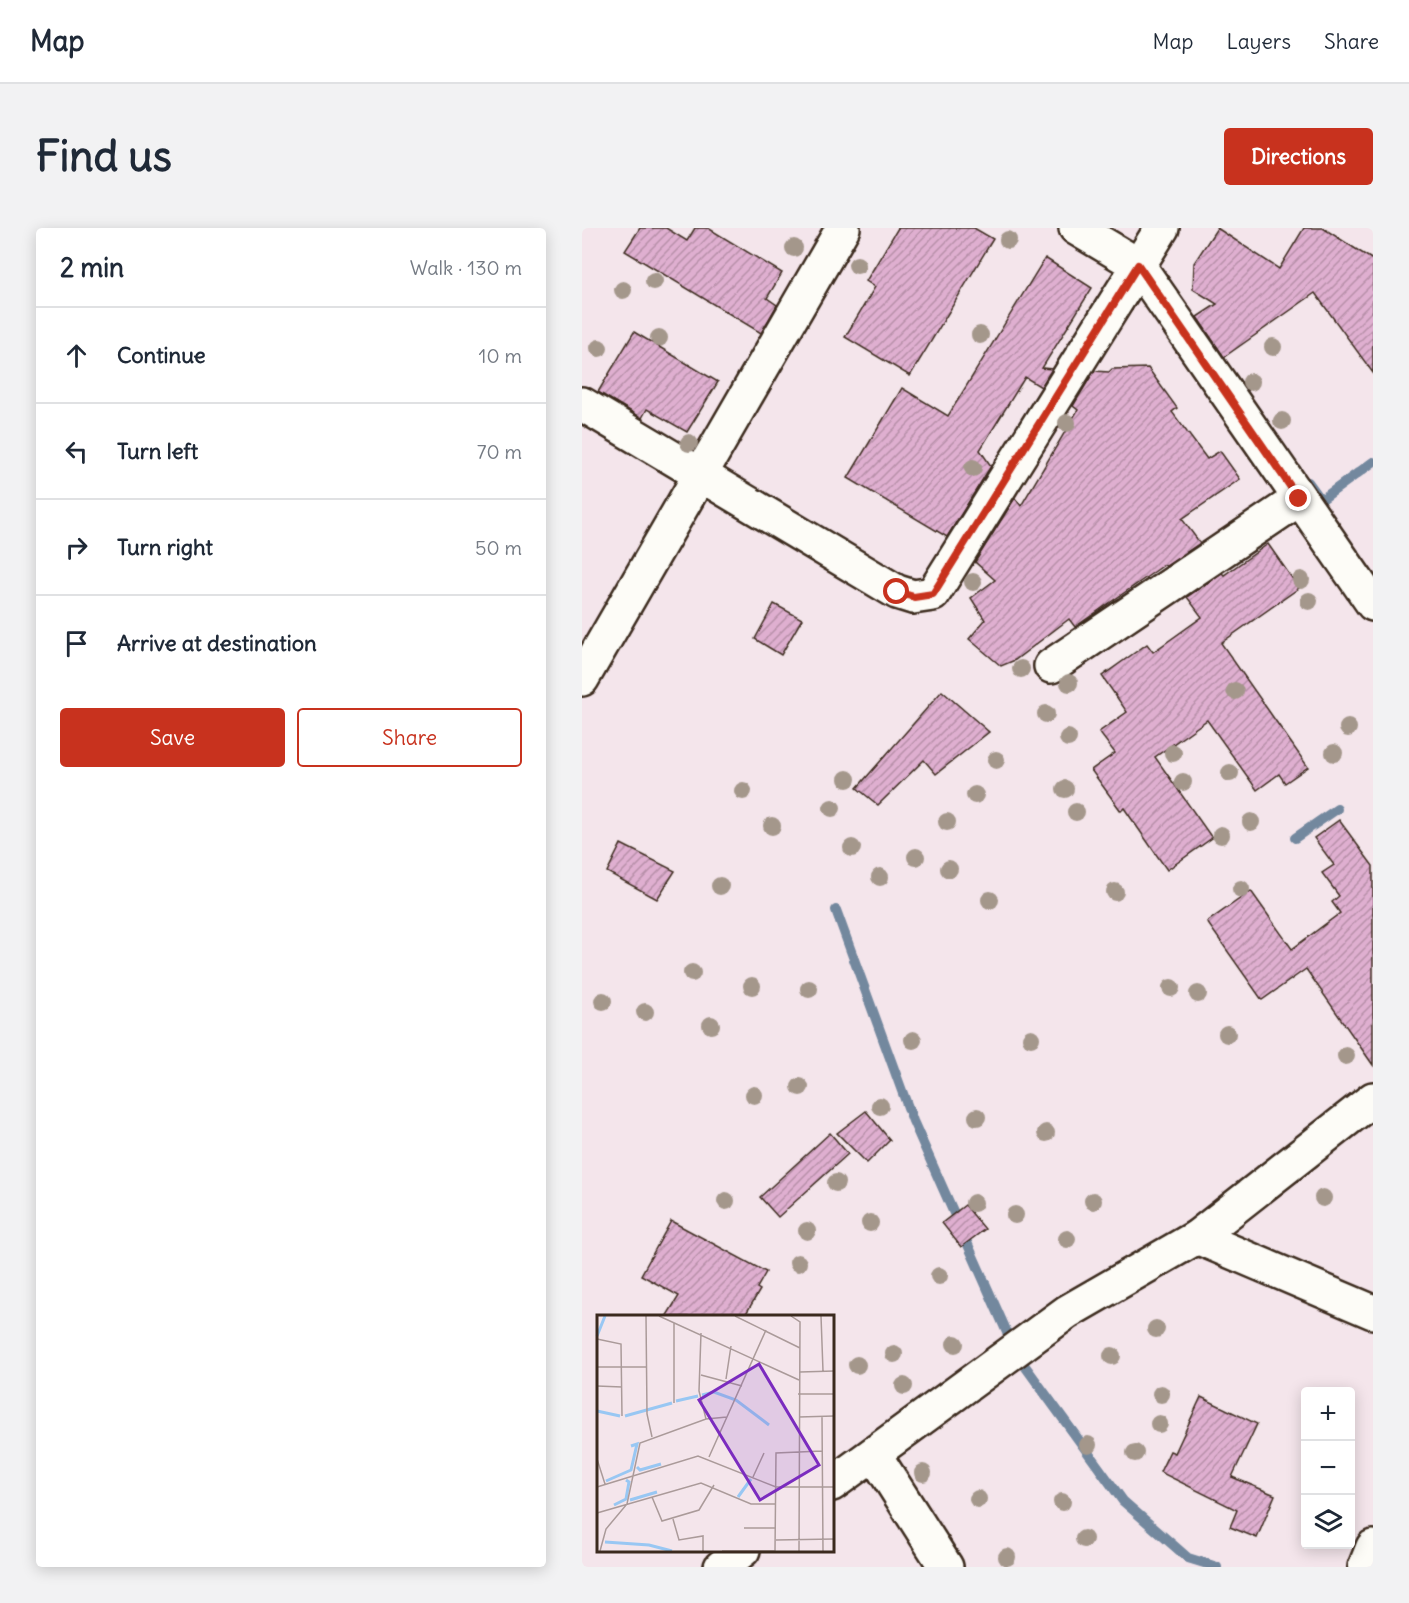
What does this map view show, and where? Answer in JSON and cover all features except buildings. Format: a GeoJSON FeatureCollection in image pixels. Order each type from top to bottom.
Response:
{"type":"FeatureCollection","features":[{"type":"Feature","properties":{"kind":"street"},"geometry":{"type":"LineString","coordinates":[[582,679],[843,228]]}},
{"type":"Feature","properties":{"kind":"street"},"geometry":{"type":"LineString","coordinates":[[1076,228],[1138,265],[1373,604]]}},
{"type":"Feature","properties":{"kind":"street"},"geometry":{"type":"LineString","coordinates":[[582,404],[897,592],[914,597],[933,594],[1162,228]]}},
{"type":"Feature","properties":{"kind":"street"},"geometry":{"type":"LineString","coordinates":[[1050,666],[1299,499]]}},
{"type":"Feature","properties":{"kind":"street"},"geometry":{"type":"LineString","coordinates":[[834,1483],[1067,1312],[1197,1237],[1373,1100]]}},
{"type":"Feature","properties":{"kind":"street"},"geometry":{"type":"LineString","coordinates":[[1197,1237],[1373,1312]]}},
{"type":"Feature","properties":{"kind":"street"},"geometry":{"type":"LineString","coordinates":[[874,1454],[946,1567]]}},
{"type":"Feature","properties":{"kind":"street"},"geometry":{"type":"LineString","coordinates":[[1365,1567],[1373,1547]]}},
{"type":"Feature","properties":{"kind":"street"},"geometry":{"type":"LineString","coordinates":[[721,1567],[742,1552]]}},
{"type":"Feature","properties":{"kind":"waterway"},"geometry":{"type":"LineString","coordinates":[[1308,482],[1321,500],[1373,462]]}},
{"type":"Feature","properties":{"kind":"waterway"},"geometry":{"type":"LineString","coordinates":[[1295,838],[1337,809]]}},
{"type":"Feature","properties":{"kind":"waterway"},"geometry":{"type":"LineString","coordinates":[[836,910],[913,1121],[1017,1355],[1123,1501],[1188,1558],[1217,1567]]}},
{"type":"Feature","properties":{"kind":"route"},"geometry":{"type":"LineString","coordinates":[[897,592],[914,597],[933,594],[1138,265],[1299,499]]}}]}
